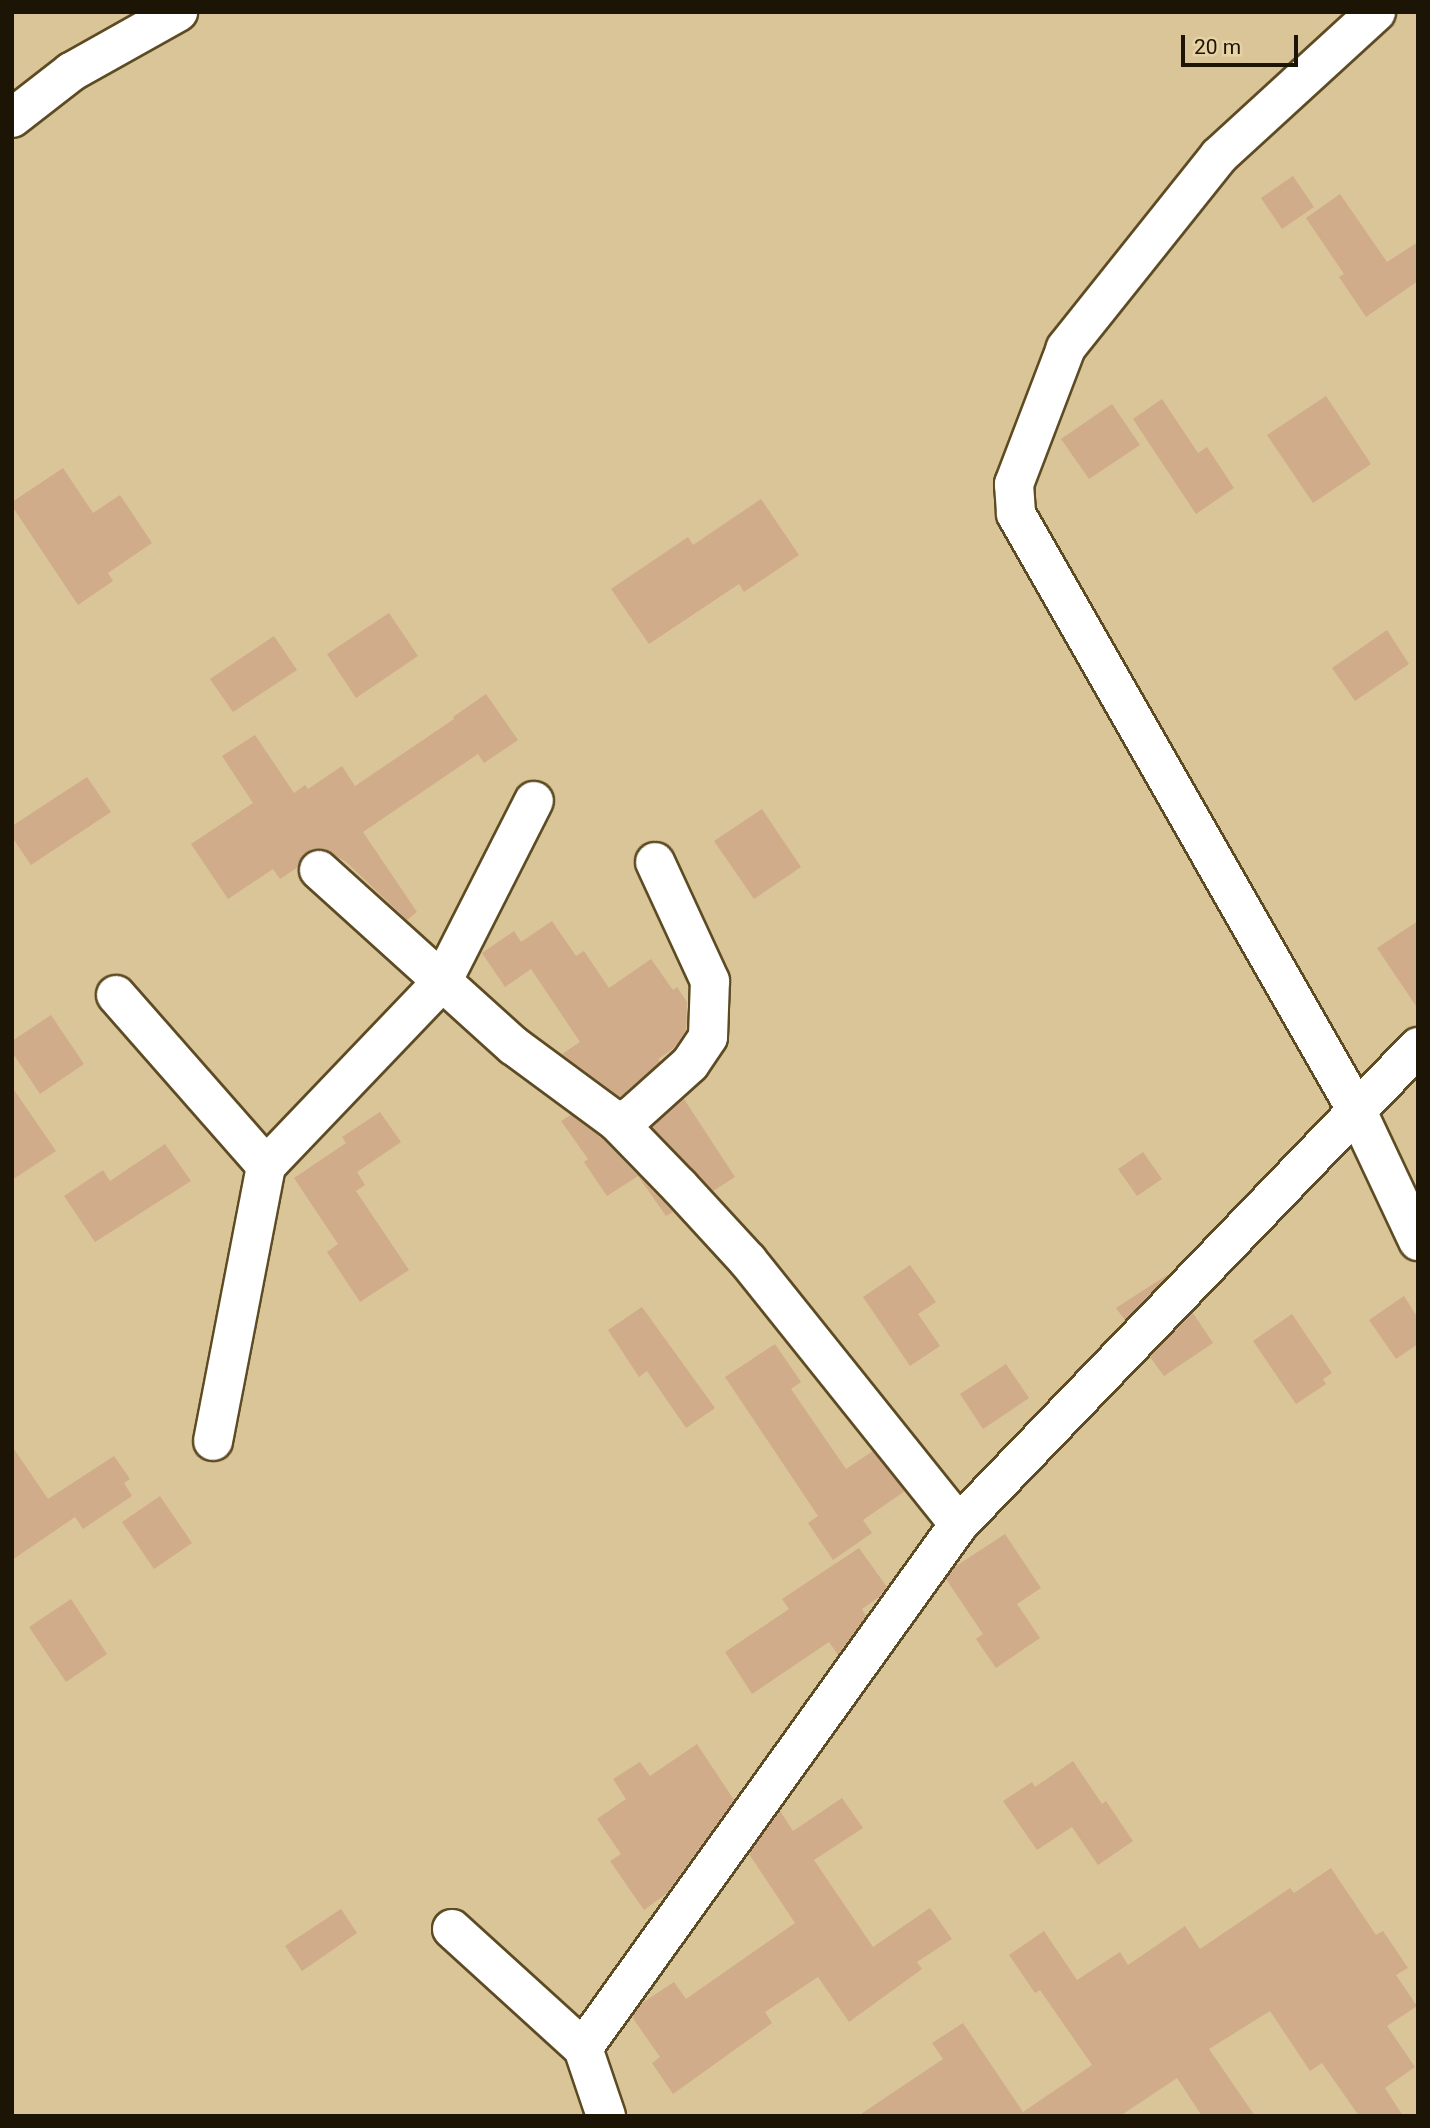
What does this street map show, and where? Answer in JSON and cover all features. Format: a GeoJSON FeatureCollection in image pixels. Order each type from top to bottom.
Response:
{"type":"FeatureCollection","features":[{"type":"Feature","properties":{"kind":"street"},"geometry":{"type":"LineString","coordinates":[[12,118],[71,72],[178,12]]}},
{"type":"Feature","properties":{"kind":"street"},"geometry":{"type":"LineString","coordinates":[[1376,12],[1219,156],[1066,348],[1014,484],[1016,514],[1356,1109],[1418,1241]]}},
{"type":"Feature","properties":{"kind":"street"},"geometry":{"type":"LineString","coordinates":[[213,1441],[266,1166],[442,982],[534,801]]}},
{"type":"Feature","properties":{"kind":"street"},"geometry":{"type":"LineString","coordinates":[[617,1122],[632,1116],[690,1065],[708,1037],[710,981],[655,862]]}},
{"type":"Feature","properties":{"kind":"street"},"geometry":{"type":"LineString","coordinates":[[319,870],[514,1046],[617,1122],[748,1261],[959,1524]]}},
{"type":"Feature","properties":{"kind":"street"},"geometry":{"type":"LineString","coordinates":[[116,995],[266,1166]]}},
{"type":"Feature","properties":{"kind":"street"},"geometry":{"type":"LineString","coordinates":[[583,2048],[959,1524],[1418,1047]]}},
{"type":"Feature","properties":{"kind":"street"},"geometry":{"type":"LineString","coordinates":[[452,1929],[583,2048],[606,2116]]}},
{"type":"Feature","properties":{"kind":"building"},"geometry":{"type":"Polygon","coordinates":[[[1293,176],[1314,207],[1282,229],[1261,198],[1293,176]]]}},
{"type":"Feature","properties":{"kind":"building"},"geometry":{"type":"Polygon","coordinates":[[[1340,194],[1387,262],[1418,242],[1418,281],[1366,317],[1339,277],[1344,274],[1306,218],[1340,194]]]}},
{"type":"Feature","properties":{"kind":"building"},"geometry":{"type":"Polygon","coordinates":[[[1326,396],[1371,464],[1313,503],[1267,435],[1326,396]]]}},
{"type":"Feature","properties":{"kind":"building"},"geometry":{"type":"Polygon","coordinates":[[[1162,399],[1198,453],[1207,447],[1234,488],[1196,514],[1133,419],[1162,399]]]}},
{"type":"Feature","properties":{"kind":"building"},"geometry":{"type":"Polygon","coordinates":[[[1112,404],[1140,445],[1089,479],[1061,439],[1112,404]]]}},
{"type":"Feature","properties":{"kind":"building"},"geometry":{"type":"Polygon","coordinates":[[[63,468],[93,513],[120,495],[152,543],[108,573],[113,581],[78,605],[12,506],[12,502],[63,468]]]}},
{"type":"Feature","properties":{"kind":"building"},"geometry":{"type":"Polygon","coordinates":[[[761,499],[799,555],[744,592],[739,584],[649,644],[611,589],[688,537],[693,545],[761,499]]]}},
{"type":"Feature","properties":{"kind":"building"},"geometry":{"type":"Polygon","coordinates":[[[389,613],[418,656],[356,698],[327,654],[389,613]]]}},
{"type":"Feature","properties":{"kind":"building"},"geometry":{"type":"Polygon","coordinates":[[[1387,630],[1409,664],[1355,701],[1332,668],[1387,630]]]}},
{"type":"Feature","properties":{"kind":"building"},"geometry":{"type":"Polygon","coordinates":[[[274,636],[297,670],[233,712],[210,679],[274,636]]]}},
{"type":"Feature","properties":{"kind":"building"},"geometry":{"type":"Polygon","coordinates":[[[486,694],[518,740],[484,763],[478,754],[363,832],[417,912],[407,920],[345,861],[323,849],[313,849],[303,855],[298,867],[280,879],[273,869],[228,899],[191,844],[253,803],[222,756],[255,735],[294,793],[305,785],[308,789],[342,766],[355,786],[486,694]]]}},
{"type":"Feature","properties":{"kind":"building"},"geometry":{"type":"Polygon","coordinates":[[[87,777],[111,812],[31,865],[12,837],[12,826],[87,777]]]}},
{"type":"Feature","properties":{"kind":"building"},"geometry":{"type":"Polygon","coordinates":[[[762,809],[801,867],[754,899],[714,841],[762,809]]]}},
{"type":"Feature","properties":{"kind":"building"},"geometry":{"type":"Polygon","coordinates":[[[552,921],[576,956],[584,951],[609,988],[651,959],[673,990],[677,987],[687,1002],[686,1030],[674,1048],[658,1059],[660,1062],[620,1097],[562,1054],[580,1042],[531,969],[505,987],[482,953],[514,931],[521,942],[552,921]]]}},
{"type":"Feature","properties":{"kind":"building"},"geometry":{"type":"Polygon","coordinates":[[[1418,921],[1418,1009],[1377,948],[1418,921]]]}},
{"type":"Feature","properties":{"kind":"building"},"geometry":{"type":"Polygon","coordinates":[[[51,1015],[84,1064],[40,1094],[12,1052],[12,1041],[51,1015]]]}},
{"type":"Feature","properties":{"kind":"building"},"geometry":{"type":"Polygon","coordinates":[[[12,1087],[56,1151],[12,1180],[12,1087]]]}},
{"type":"Feature","properties":{"kind":"building"},"geometry":{"type":"Polygon","coordinates":[[[684,1099],[735,1177],[713,1191],[652,1127],[684,1099]]]}},
{"type":"Feature","properties":{"kind":"building"},"geometry":{"type":"Polygon","coordinates":[[[380,1112],[401,1142],[357,1172],[365,1185],[356,1191],[409,1270],[360,1302],[327,1252],[338,1244],[294,1178],[346,1143],[342,1137],[380,1112]]]}},
{"type":"Feature","properties":{"kind":"building"},"geometry":{"type":"Polygon","coordinates":[[[571,1115],[603,1139],[673,1212],[666,1216],[638,1176],[607,1196],[584,1162],[588,1159],[561,1121],[571,1115]]]}},
{"type":"Feature","properties":{"kind":"building"},"geometry":{"type":"Polygon","coordinates":[[[165,1144],[191,1181],[95,1242],[64,1196],[103,1170],[110,1181],[165,1144]]]}},
{"type":"Feature","properties":{"kind":"building"},"geometry":{"type":"Polygon","coordinates":[[[1143,1152],[1162,1179],[1137,1196],[1118,1169],[1143,1152]]]}},
{"type":"Feature","properties":{"kind":"building"},"geometry":{"type":"Polygon","coordinates":[[[910,1265],[936,1302],[918,1314],[940,1346],[910,1366],[863,1297],[910,1265]]]}},
{"type":"Feature","properties":{"kind":"building"},"geometry":{"type":"Polygon","coordinates":[[[1168,1276],[1125,1320],[1116,1308],[1168,1276]]]}},
{"type":"Feature","properties":{"kind":"building"},"geometry":{"type":"Polygon","coordinates":[[[1404,1296],[1418,1318],[1418,1344],[1396,1359],[1369,1320],[1404,1296]]]}},
{"type":"Feature","properties":{"kind":"building"},"geometry":{"type":"Polygon","coordinates":[[[642,1307],[715,1408],[686,1428],[647,1371],[639,1377],[608,1330],[642,1307]]]}},
{"type":"Feature","properties":{"kind":"building"},"geometry":{"type":"Polygon","coordinates":[[[1193,1313],[1213,1343],[1164,1376],[1150,1357],[1193,1313]]]}},
{"type":"Feature","properties":{"kind":"building"},"geometry":{"type":"Polygon","coordinates":[[[1292,1314],[1332,1373],[1323,1379],[1326,1384],[1296,1404],[1253,1341],[1292,1314]]]}},
{"type":"Feature","properties":{"kind":"building"},"geometry":{"type":"Polygon","coordinates":[[[775,1344],[801,1382],[791,1389],[846,1469],[873,1451],[905,1491],[863,1520],[872,1533],[833,1560],[808,1523],[818,1516],[725,1377],[775,1344]]]}},
{"type":"Feature","properties":{"kind":"building"},"geometry":{"type":"Polygon","coordinates":[[[1006,1364],[1029,1398],[983,1429],[960,1394],[1006,1364]]]}},
{"type":"Feature","properties":{"kind":"building"},"geometry":{"type":"Polygon","coordinates":[[[12,1446],[48,1499],[114,1456],[130,1479],[124,1483],[132,1496],[83,1529],[75,1517],[12,1560],[12,1446]]]}},
{"type":"Feature","properties":{"kind":"building"},"geometry":{"type":"Polygon","coordinates":[[[160,1496],[192,1543],[154,1569],[122,1522],[160,1496]]]}},
{"type":"Feature","properties":{"kind":"building"},"geometry":{"type":"Polygon","coordinates":[[[1005,1534],[1041,1588],[1017,1604],[1040,1638],[996,1668],[976,1639],[983,1634],[946,1579],[956,1566],[1005,1534]]]}},
{"type":"Feature","properties":{"kind":"building"},"geometry":{"type":"Polygon","coordinates":[[[859,1548],[887,1587],[879,1597],[862,1609],[866,1616],[838,1655],[829,1642],[752,1694],[725,1652],[789,1609],[782,1599],[859,1548]]]}},
{"type":"Feature","properties":{"kind":"building"},"geometry":{"type":"Polygon","coordinates":[[[71,1599],[107,1654],[66,1682],[29,1627],[71,1599]]]}},
{"type":"Feature","properties":{"kind":"building"},"geometry":{"type":"Polygon","coordinates":[[[697,1744],[734,1800],[666,1894],[644,1910],[610,1861],[621,1854],[597,1819],[626,1799],[613,1779],[640,1762],[650,1776],[697,1744]]]}},
{"type":"Feature","properties":{"kind":"building"},"geometry":{"type":"Polygon","coordinates":[[[1073,1761],[1102,1804],[1106,1801],[1133,1841],[1098,1865],[1072,1827],[1037,1850],[1003,1801],[1032,1782],[1035,1787],[1073,1761]]]}},
{"type":"Feature","properties":{"kind":"building"},"geometry":{"type":"Polygon","coordinates":[[[842,1798],[863,1828],[814,1860],[873,1947],[930,1908],[952,1939],[917,1962],[922,1969],[849,2022],[818,1977],[765,2012],[772,2023],[673,2094],[652,2063],[660,2057],[632,2017],[642,2003],[674,1982],[686,1999],[795,1923],[749,1854],[780,1811],[793,1831],[842,1798]]]}},
{"type":"Feature","properties":{"kind":"building"},"geometry":{"type":"Polygon","coordinates":[[[1331,1868],[1376,1935],[1383,1931],[1408,1968],[1396,1975],[1417,2006],[1387,2026],[1415,2067],[1385,2088],[1403,2116],[1359,2116],[1322,2063],[1310,2071],[1270,2011],[1209,2049],[1255,2116],[1202,2116],[1177,2078],[1120,2116],[858,2116],[943,2059],[932,2043],[963,2023],[1023,2112],[1092,2065],[1040,1990],[1035,1993],[1009,1955],[1044,1931],[1077,1980],[1120,1952],[1128,1965],[1185,1926],[1200,1949],[1290,1888],[1294,1893],[1331,1868]]]}},
{"type":"Feature","properties":{"kind":"building"},"geometry":{"type":"Polygon","coordinates":[[[341,1909],[357,1933],[302,1971],[285,1946],[341,1909]]]}}]}
